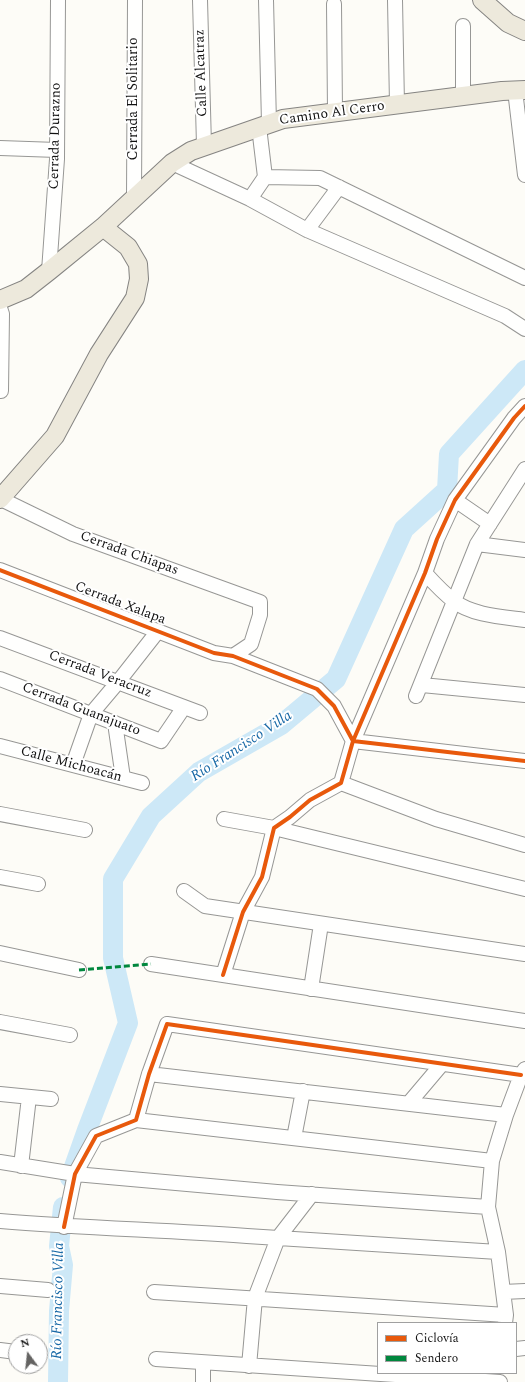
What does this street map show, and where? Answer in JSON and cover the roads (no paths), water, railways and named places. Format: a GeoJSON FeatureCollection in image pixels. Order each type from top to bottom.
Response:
{"type":"FeatureCollection","features":[{"type":"Feature","properties":{"kind":"main road"},"geometry":{"type":"LineString","coordinates":[[482,0],[517,23],[525,31]]}},
{"type":"Feature","properties":{"kind":"main road","name":"Camino Al Cerro"},"geometry":{"type":"LineString","coordinates":[[0,300],[26,289],[50,271],[103,227],[172,163],[204,145],[283,119],[520,90]]}},
{"type":"Feature","properties":{"kind":"main road"},"geometry":{"type":"LineString","coordinates":[[0,499],[55,436],[99,354],[135,298],[139,280],[138,264],[128,247],[103,227]]}},
{"type":"Feature","properties":{"kind":"street","name":"Cerrada Durazno"},"geometry":{"type":"LineString","coordinates":[[50,271],[57,150],[58,0]]}},
{"type":"Feature","properties":{"kind":"street","name":"Cerrada El Solitario"},"geometry":{"type":"LineString","coordinates":[[134,198],[135,0]]}},
{"type":"Feature","properties":{"kind":"street","name":"Calle Alcatraz"},"geometry":{"type":"LineString","coordinates":[[200,0],[204,145]]}},
{"type":"Feature","properties":{"kind":"street"},"geometry":{"type":"LineString","coordinates":[[250,200],[265,178],[264,125],[266,0]]}},
{"type":"Feature","properties":{"kind":"street"},"geometry":{"type":"LineString","coordinates":[[395,0],[397,104]]}},
{"type":"Feature","properties":{"kind":"street"},"geometry":{"type":"LineString","coordinates":[[334,4],[335,112]]}},
{"type":"Feature","properties":{"kind":"street"},"geometry":{"type":"LineString","coordinates":[[463,26],[463,96]]}},
{"type":"Feature","properties":{"kind":"street"},"geometry":{"type":"LineString","coordinates":[[520,90],[525,175]]}},
{"type":"Feature","properties":{"kind":"street"},"geometry":{"type":"LineString","coordinates":[[0,148],[57,150]]}},
{"type":"Feature","properties":{"kind":"street"},"geometry":{"type":"LineString","coordinates":[[172,163],[250,200],[307,230],[505,316],[525,329]]}},
{"type":"Feature","properties":{"kind":"street"},"geometry":{"type":"LineString","coordinates":[[265,178],[320,178],[525,278]]}},
{"type":"Feature","properties":{"kind":"street"},"geometry":{"type":"LineString","coordinates":[[307,230],[339,187]]}},
{"type":"Feature","properties":{"kind":"street"},"geometry":{"type":"LineString","coordinates":[[0,308],[2,314],[1,391]]}},
{"type":"Feature","properties":{"kind":"street"},"geometry":{"type":"LineString","coordinates":[[223,975],[243,912],[262,877],[274,828],[310,800],[341,783],[352,741],[425,574],[437,539],[455,500],[514,418],[525,406]]}},
{"type":"Feature","properties":{"kind":"street"},"geometry":{"type":"LineString","coordinates":[[524,472],[477,544],[419,690],[525,695]]}},
{"type":"Feature","properties":{"kind":"street","name":"Cerrada Chiapas"},"geometry":{"type":"LineString","coordinates":[[0,499],[73,534],[260,602],[260,615],[251,644],[233,656]]}},
{"type":"Feature","properties":{"kind":"street"},"geometry":{"type":"LineString","coordinates":[[455,500],[490,524]]}},
{"type":"Feature","properties":{"kind":"street"},"geometry":{"type":"LineString","coordinates":[[477,544],[525,550]]}},
{"type":"Feature","properties":{"kind":"street","name":"Cerrada Xalapa"},"geometry":{"type":"LineString","coordinates":[[0,570],[214,653],[233,656],[317,689],[334,706],[352,741]]}},
{"type":"Feature","properties":{"kind":"street"},"geometry":{"type":"LineString","coordinates":[[425,574],[454,602],[464,608],[492,615],[525,620]]}},
{"type":"Feature","properties":{"kind":"street"},"geometry":{"type":"LineString","coordinates":[[73,765],[91,714],[158,631]]}},
{"type":"Feature","properties":{"kind":"street","name":"Cerrada Veracruz"},"geometry":{"type":"LineString","coordinates":[[0,638],[200,713]]}},
{"type":"Feature","properties":{"kind":"street","name":"Cerrada Guanajuato"},"geometry":{"type":"LineString","coordinates":[[0,679],[161,741],[184,707]]}},
{"type":"Feature","properties":{"kind":"street"},"geometry":{"type":"LineString","coordinates":[[115,723],[123,778]]}},
{"type":"Feature","properties":{"kind":"street"},"geometry":{"type":"LineString","coordinates":[[352,741],[525,761]]}},
{"type":"Feature","properties":{"kind":"street","name":"Calle Michoacán"},"geometry":{"type":"LineString","coordinates":[[0,746],[142,783]]}},
{"type":"Feature","properties":{"kind":"street"},"geometry":{"type":"LineString","coordinates":[[341,783],[436,819],[525,845]]}},
{"type":"Feature","properties":{"kind":"street"},"geometry":{"type":"LineString","coordinates":[[0,814],[85,830]]}},
{"type":"Feature","properties":{"kind":"street"},"geometry":{"type":"LineString","coordinates":[[224,819],[274,828],[525,889]]}},
{"type":"Feature","properties":{"kind":"street"},"geometry":{"type":"LineString","coordinates":[[0,877],[38,884]]}},
{"type":"Feature","properties":{"kind":"street"},"geometry":{"type":"LineString","coordinates":[[184,891],[205,906],[525,954]]}},
{"type":"Feature","properties":{"kind":"street"},"geometry":{"type":"LineString","coordinates":[[311,989],[321,924]]}},
{"type":"Feature","properties":{"kind":"street"},"geometry":{"type":"LineString","coordinates":[[0,952],[79,970]]}},
{"type":"Feature","properties":{"kind":"street"},"geometry":{"type":"LineString","coordinates":[[151,964],[525,1021]]}},
{"type":"Feature","properties":{"kind":"street"},"geometry":{"type":"LineString","coordinates":[[0,1022],[70,1035]]}},
{"type":"Feature","properties":{"kind":"street"},"geometry":{"type":"LineString","coordinates":[[136,1120],[167,1024],[442,1064],[523,1072],[506,1114],[492,1161],[488,1206],[498,1252],[506,1319],[254,1298],[154,1292]]}},
{"type":"Feature","properties":{"kind":"street"},"geometry":{"type":"LineString","coordinates":[[409,1104],[442,1064]]}},
{"type":"Feature","properties":{"kind":"street"},"geometry":{"type":"LineString","coordinates":[[150,1074],[506,1114]]}},
{"type":"Feature","properties":{"kind":"street"},"geometry":{"type":"LineString","coordinates":[[294,1138],[303,1091]]}},
{"type":"Feature","properties":{"kind":"street"},"geometry":{"type":"LineString","coordinates":[[0,1094],[51,1099]]}},
{"type":"Feature","properties":{"kind":"street"},"geometry":{"type":"LineString","coordinates":[[21,1166],[29,1097]]}},
{"type":"Feature","properties":{"kind":"street"},"geometry":{"type":"LineString","coordinates":[[64,1227],[75,1174],[96,1136],[136,1120],[492,1161]]}},
{"type":"Feature","properties":{"kind":"street"},"geometry":{"type":"LineString","coordinates":[[0,1162],[75,1174],[312,1194],[488,1206]]}},
{"type":"Feature","properties":{"kind":"street"},"geometry":{"type":"LineString","coordinates":[[249,1366],[254,1298],[278,1238],[312,1194]]}},
{"type":"Feature","properties":{"kind":"street"},"geometry":{"type":"LineString","coordinates":[[0,1221],[64,1227],[248,1236],[498,1252]]}},
{"type":"Feature","properties":{"kind":"street"},"geometry":{"type":"LineString","coordinates":[[0,1286],[48,1290]]}},
{"type":"Feature","properties":{"kind":"street"},"geometry":{"type":"LineString","coordinates":[[503,1292],[525,1291]]}},
{"type":"Feature","properties":{"kind":"street"},"geometry":{"type":"LineString","coordinates":[[156,1359],[249,1366],[371,1378],[500,1382]]}},
{"type":"Feature","properties":{"kind":"street"},"geometry":{"type":"LineString","coordinates":[[203,1362],[203,1382]]}},
{"type":"Feature","properties":{"kind":"waterway","name":"Río Francisco Villa"},"geometry":{"type":"LineString","coordinates":[[70,1178],[128,1023],[113,958],[113,879],[151,816],[199,772],[281,725],[336,679],[404,529],[447,490],[449,454],[525,370]]}},
{"type":"Feature","properties":{"kind":"waterway","name":"Río Francisco Villa"},"geometry":{"type":"LineString","coordinates":[[58,1382],[59,1311],[63,1265],[59,1246],[63,1207]]}}]}
